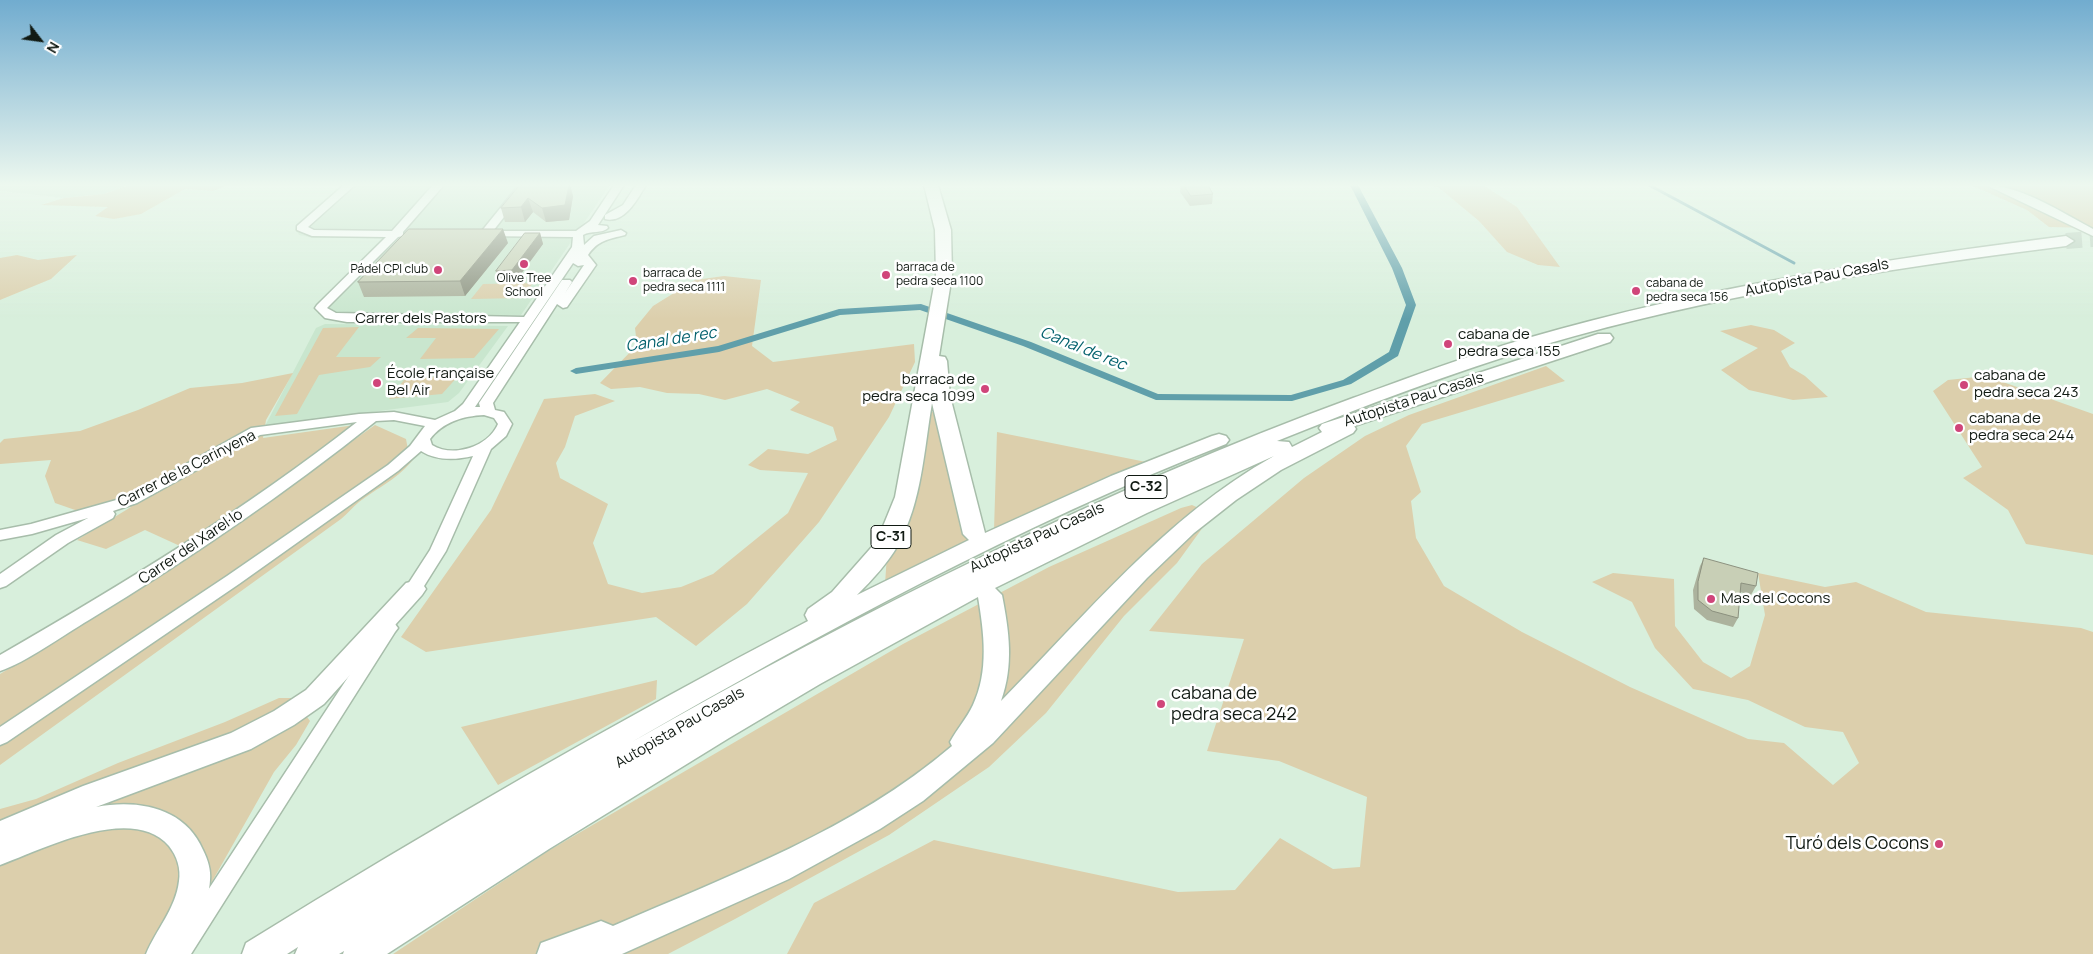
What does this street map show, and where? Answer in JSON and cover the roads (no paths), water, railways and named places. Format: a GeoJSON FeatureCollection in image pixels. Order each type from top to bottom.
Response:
{"type":"FeatureCollection","features":[{"type":"Feature","properties":{"kind":"highway","name":"C-31"},"geometry":{"type":"LineString","coordinates":[[738,668],[840,598],[888,543],[906,498],[916,452],[944,275],[945,252],[942,230]]}},
{"type":"Feature","properties":{"kind":"highway","name":"Autopista Pau Casals"},"geometry":{"type":"LineString","coordinates":[[311,954],[529,816],[673,731],[798,661],[958,576],[1039,536],[1198,464],[1335,410],[1476,360],[1541,340],[1791,282],[1888,264],[2080,241]]}},
{"type":"Feature","properties":{"kind":"highway","name":"Autopista Pau Casals"},"geometry":{"type":"LineString","coordinates":[[359,954],[547,833],[794,686],[970,590],[1071,540],[1214,475],[1328,429],[1621,332],[1747,302],[1896,273],[2080,241]]}},
{"type":"Feature","properties":{"kind":"highway","name":"C-31"},"geometry":{"type":"LineString","coordinates":[[935,338],[940,396],[974,534]]}},
{"type":"Feature","properties":{"kind":"highway"},"geometry":{"type":"LineString","coordinates":[[258,954],[472,821],[738,668],[945,561],[1028,521],[1161,463],[1346,395],[1446,366],[1476,360]]}},
{"type":"Feature","properties":{"kind":"highway"},"geometry":{"type":"LineString","coordinates":[[587,954],[838,840],[917,790],[980,740],[1159,553],[1216,503],[1237,487],[1301,450],[1404,407],[1420,397]]}},
{"type":"Feature","properties":{"kind":"highway"},"geometry":{"type":"LineString","coordinates":[[0,835],[93,795],[241,741],[284,718],[315,698],[414,589]]}},
{"type":"Feature","properties":{"kind":"highway"},"geometry":{"type":"LineString","coordinates":[[917,790],[956,752],[981,717],[988,702],[996,679],[998,654],[990,595]]}},
{"type":"Feature","properties":{"kind":"highway"},"geometry":{"type":"LineString","coordinates":[[0,852],[38,834],[86,820],[128,816],[150,819],[169,827],[181,837],[189,849],[194,884],[179,923],[162,954]]}},
{"type":"Feature","properties":{"kind":"highway"},"geometry":{"type":"LineString","coordinates":[[554,954],[733,889]]}},
{"type":"Feature","properties":{"kind":"street"},"geometry":{"type":"LineString","coordinates":[[303,230],[305,232],[415,234]]}},
{"type":"Feature","properties":{"kind":"street"},"geometry":{"type":"LineString","coordinates":[[395,234],[399,230]]}},
{"type":"Feature","properties":{"kind":"street"},"geometry":{"type":"LineString","coordinates":[[484,230],[480,234],[602,233]]}},
{"type":"Feature","properties":{"kind":"street"},"geometry":{"type":"LineString","coordinates":[[577,256],[581,234],[587,230]]}},
{"type":"Feature","properties":{"kind":"street"},"geometry":{"type":"LineString","coordinates":[[465,410],[513,341],[577,256],[602,233],[602,230]]}},
{"type":"Feature","properties":{"kind":"street"},"geometry":{"type":"LineString","coordinates":[[2068,230],[2080,241]]}},
{"type":"Feature","properties":{"kind":"street","name":"Carrer dels Pastors"},"geometry":{"type":"LineString","coordinates":[[395,234],[322,308],[323,312],[331,316],[348,318],[519,319]]}},
{"type":"Feature","properties":{"kind":"street"},"geometry":{"type":"LineString","coordinates":[[487,407],[510,367],[527,358],[590,265],[577,256],[561,260],[519,319],[508,338],[513,341]]}},
{"type":"Feature","properties":{"kind":"street"},"geometry":{"type":"LineString","coordinates":[[0,737],[233,580],[393,468],[424,440],[427,432],[436,424],[465,410],[487,407],[501,417],[505,424],[500,435],[485,446],[445,454],[393,468]]}},
{"type":"Feature","properties":{"kind":"street","name":"Carrer de la Carinyena"},"geometry":{"type":"LineString","coordinates":[[0,535],[32,529],[132,500],[256,431],[394,416],[436,424]]}},
{"type":"Feature","properties":{"kind":"street","name":"Carrer del Xarel·lo"},"geometry":{"type":"LineString","coordinates":[[0,664],[134,585],[282,486],[374,417]]}},
{"type":"Feature","properties":{"kind":"street"},"geometry":{"type":"LineString","coordinates":[[424,440],[427,448],[445,454],[464,465],[470,484]]}},
{"type":"Feature","properties":{"kind":"street"},"geometry":{"type":"LineString","coordinates":[[178,954],[438,551],[470,484],[476,463],[485,446]]}},
{"type":"Feature","properties":{"kind":"street"},"geometry":{"type":"LineString","coordinates":[[0,582],[62,540],[132,500]]}},
{"type":"Feature","properties":{"kind":"waterway","name":"Canal de rec"},"geometry":{"type":"LineString","coordinates":[[576,371],[719,349],[839,312],[921,307],[1027,344],[1156,397],[1292,398],[1347,382],[1394,354],[1411,305],[1397,268],[1377,230]]}},
{"type":"Feature","properties":{"kind":"waterway"},"geometry":{"type":"LineString","coordinates":[[1732,230],[1794,263]]}},
{"type":"Feature","properties":{"kind":"tunnel"},"geometry":{"type":"LineString","coordinates":[[2066,241],[2093,239]]}},
{"type":"Feature","properties":{"kind":"place","name":"Olive Tree School"},"geometry":{"type":"Point","coordinates":[524,264]}},
{"type":"Feature","properties":{"kind":"place","name":"Pádel CPI club"},"geometry":{"type":"Point","coordinates":[438,270]}},
{"type":"Feature","properties":{"kind":"place","name":"barraca de pedra seca 1100"},"geometry":{"type":"Point","coordinates":[886,275]}},
{"type":"Feature","properties":{"kind":"place","name":"barraca de pedra seca 1111"},"geometry":{"type":"Point","coordinates":[633,281]}},
{"type":"Feature","properties":{"kind":"place","name":"cabana de pedra seca 156"},"geometry":{"type":"Point","coordinates":[1636,291]}},
{"type":"Feature","properties":{"kind":"place","name":"cabana de pedra seca 155"},"geometry":{"type":"Point","coordinates":[1448,344]}},
{"type":"Feature","properties":{"kind":"place","name":"École Française Bel Air"},"geometry":{"type":"Point","coordinates":[377,383]}},
{"type":"Feature","properties":{"kind":"place","name":"cabana de pedra seca 243"},"geometry":{"type":"Point","coordinates":[1964,385]}},
{"type":"Feature","properties":{"kind":"place","name":"barraca de pedra seca 1099"},"geometry":{"type":"Point","coordinates":[985,389]}},
{"type":"Feature","properties":{"kind":"place","name":"cabana de pedra seca 244"},"geometry":{"type":"Point","coordinates":[1959,428]}},
{"type":"Feature","properties":{"kind":"place","name":"Mas del Cocons"},"geometry":{"type":"Point","coordinates":[1711,599]}},
{"type":"Feature","properties":{"kind":"place","name":"cabana de pedra seca 242"},"geometry":{"type":"Point","coordinates":[1161,704]}},
{"type":"Feature","properties":{"kind":"place","name":"Turó dels Cocons"},"geometry":{"type":"Point","coordinates":[1939,844]}}]}
